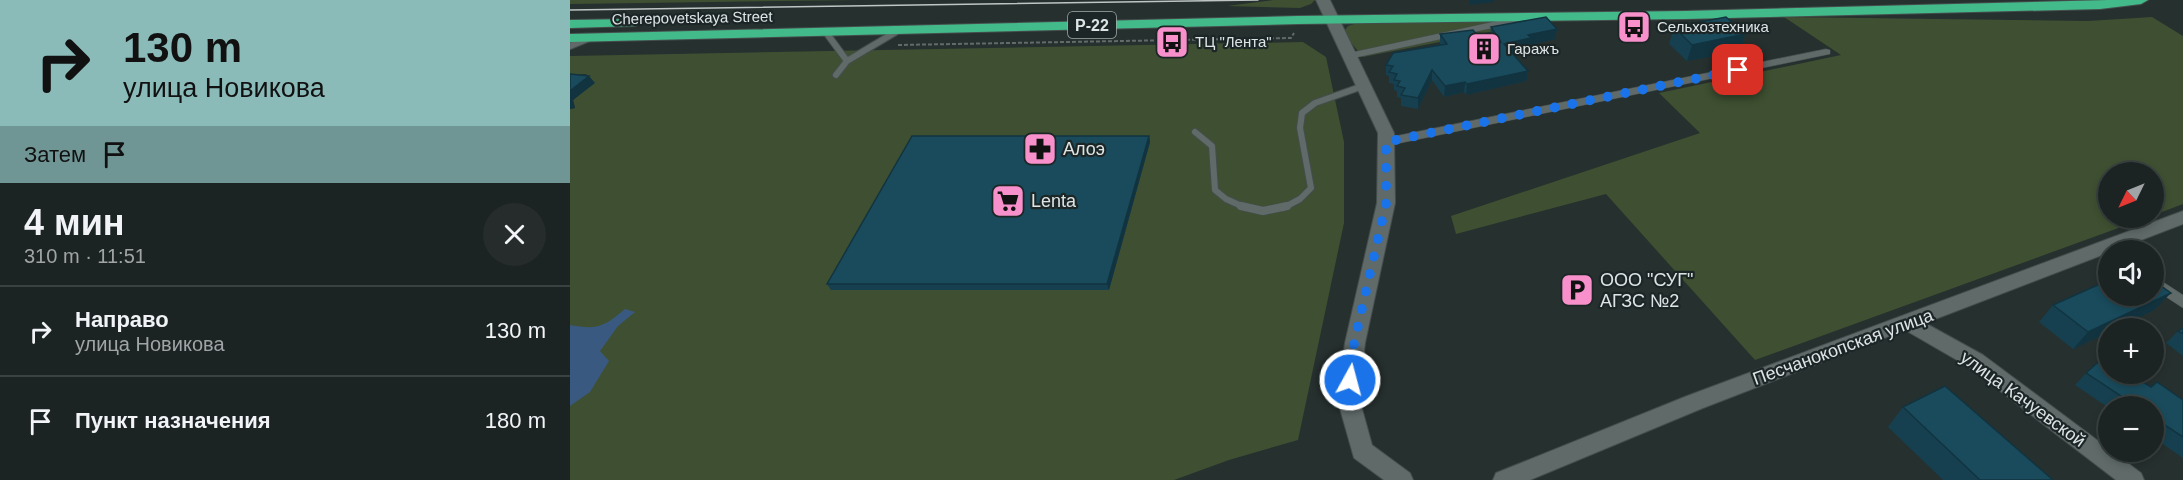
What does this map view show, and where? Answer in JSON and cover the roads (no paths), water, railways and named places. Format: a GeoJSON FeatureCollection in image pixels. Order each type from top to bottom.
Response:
{"type":"FeatureCollection","features":[{"type":"Feature","properties":{"kind":"highway","name":"Р-22"},"geometry":{"type":"LineString","coordinates":[[820,29],[1327,10],[1955,0]]}},
{"type":"Feature","properties":{"kind":"highway","name":"Р-22"},"geometry":{"type":"LineString","coordinates":[[820,29],[1298,20],[1327,10],[1532,17],[2100,6],[2141,0]]}},
{"type":"Feature","properties":{"kind":"highway","name":"Cherepovetskaya Street"},"geometry":{"type":"LineString","coordinates":[[570,24],[820,29]]}},
{"type":"Feature","properties":{"kind":"highway","name":"Cherepovetskaya Street"},"geometry":{"type":"LineString","coordinates":[[570,38],[820,29]]}},
{"type":"Feature","properties":{"kind":"street"},"geometry":{"type":"LineString","coordinates":[[1327,10],[1386,133],[1386,203],[1354,343],[1348,398],[1362,451],[1402,480]]}},
{"type":"Feature","properties":{"kind":"street"},"geometry":{"type":"LineString","coordinates":[[1349,56],[1532,17]]}},
{"type":"Feature","properties":{"kind":"street"},"geometry":{"type":"LineString","coordinates":[[1386,142],[1826,52]]}},
{"type":"Feature","properties":{"kind":"street","name":"Песчанокопская улица"},"geometry":{"type":"LineString","coordinates":[[2129,240],[2183,217]]}},
{"type":"Feature","properties":{"kind":"street","name":"Песчанокопская улица"},"geometry":{"type":"LineString","coordinates":[[1504,480],[1695,402],[2098,252]]}},
{"type":"Feature","properties":{"kind":"street"},"geometry":{"type":"LineString","coordinates":[[2164,289],[2183,303]]}},
{"type":"Feature","properties":{"kind":"street","name":"улица Качуевской"},"geometry":{"type":"LineString","coordinates":[[1909,323],[1976,361],[2133,480]]}},
{"type":"Feature","properties":{"kind":"lane"},"geometry":{"type":"LineString","coordinates":[[820,29],[846,61]]}},
{"type":"Feature","properties":{"kind":"lane"},"geometry":{"type":"LineString","coordinates":[[836,75],[846,61],[901,29]]}},
{"type":"Feature","properties":{"kind":"lane"},"geometry":{"type":"LineString","coordinates":[[570,46],[593,36]]}},
{"type":"Feature","properties":{"kind":"lane"},"geometry":{"type":"LineString","coordinates":[[1195,132],[1212,146],[1215,190],[1228,202],[1247,210],[1265,211],[1287,207],[1302,198],[1311,188],[1300,128],[1302,113],[1315,103],[1363,86]]}},
{"type":"Feature","properties":{"kind":"water"},"geometry":{"type":"Polygon","coordinates":[[[625,309],[635,312],[618,326],[600,351],[609,361],[590,392],[570,406],[570,325],[600,326],[625,309]]]}},
{"type":"Feature","properties":{"kind":"tram line"},"geometry":{"type":"LineString","coordinates":[[570,10],[1258,0]]}},
{"type":"Feature","properties":{"kind":"place","name":"Сельхозтехника"},"geometry":{"type":"Point","coordinates":[1634,27]}},
{"type":"Feature","properties":{"kind":"place","name":"ТЦ \"Лента\""},"geometry":{"type":"Point","coordinates":[1172,42]}},
{"type":"Feature","properties":{"kind":"place","name":"Гаражъ"},"geometry":{"type":"Point","coordinates":[1484,49]}},
{"type":"Feature","properties":{"kind":"place","name":"Алоэ"},"geometry":{"type":"Point","coordinates":[1040,149]}},
{"type":"Feature","properties":{"kind":"place","name":"Lenta"},"geometry":{"type":"Point","coordinates":[1008,201]}},
{"type":"Feature","properties":{"kind":"place","name":"ООО \"СУГ\" АГЗС №2"},"geometry":{"type":"Point","coordinates":[1577,290]}}]}
